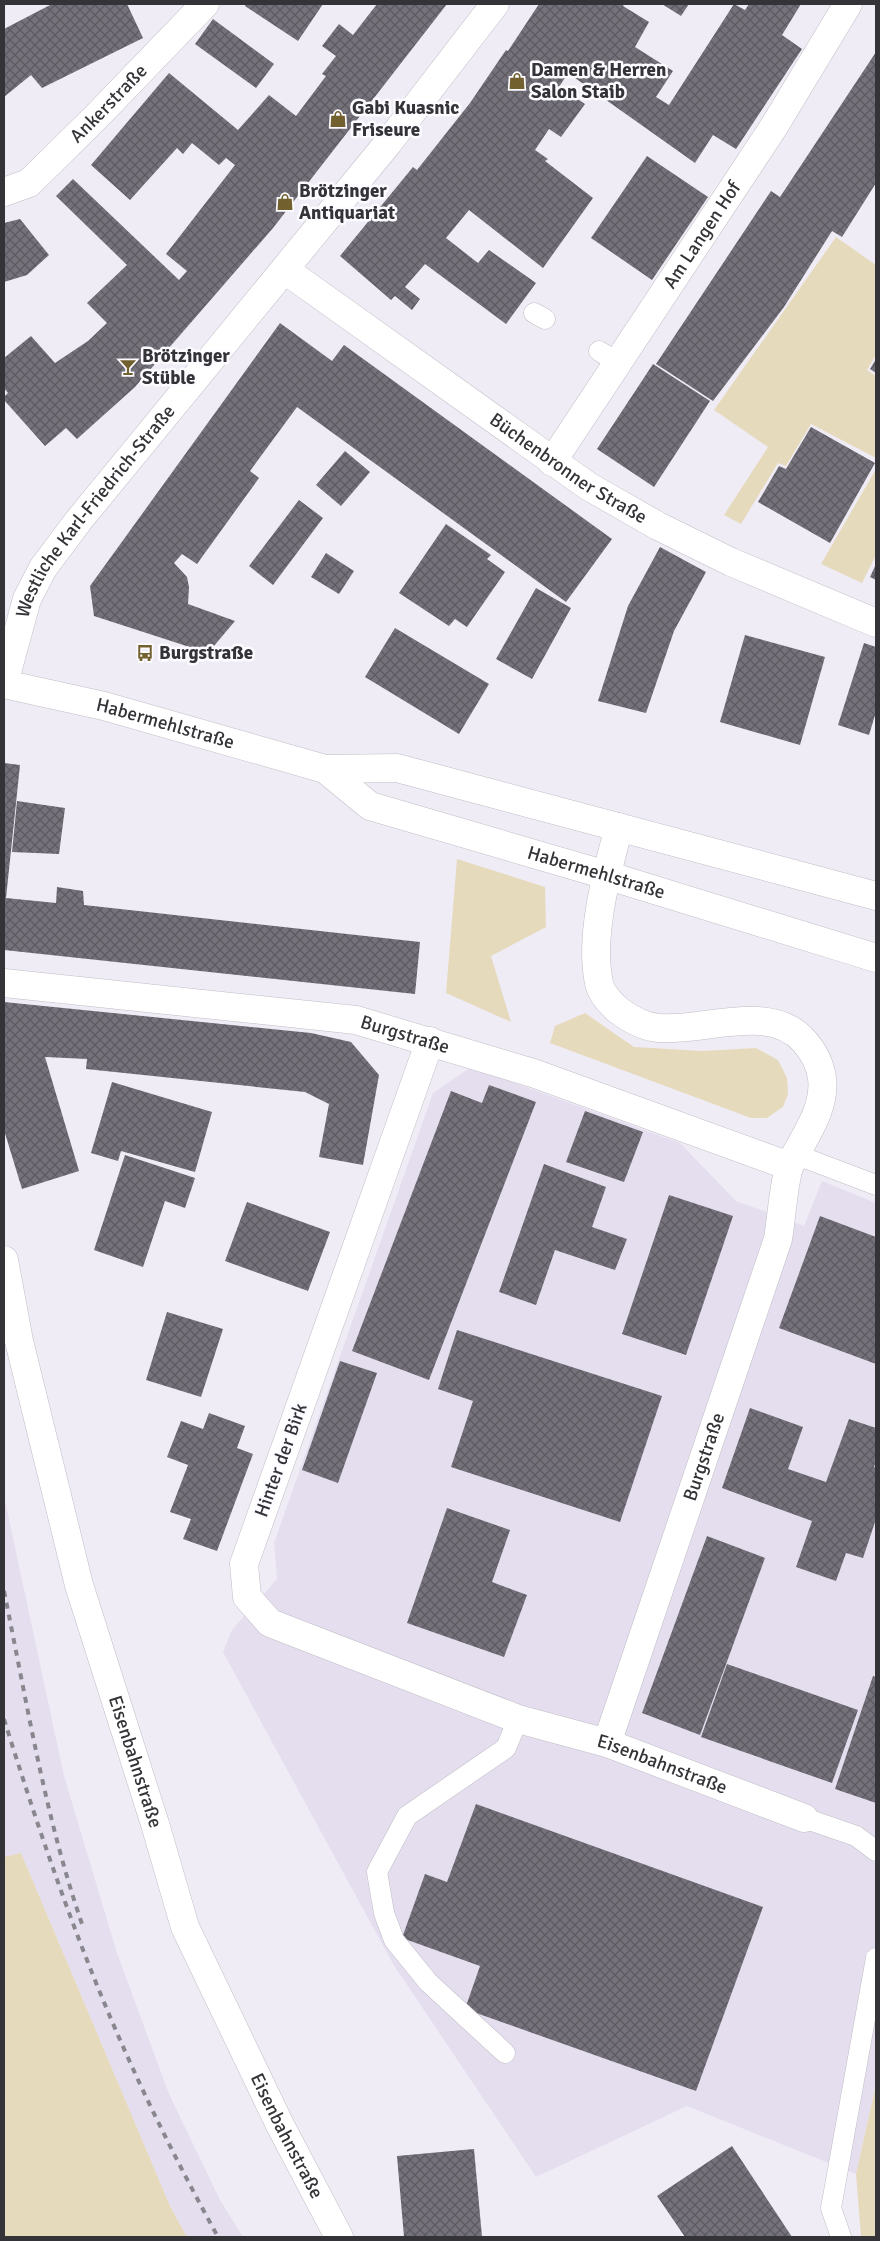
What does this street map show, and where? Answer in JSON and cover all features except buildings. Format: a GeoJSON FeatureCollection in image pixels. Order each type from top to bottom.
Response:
{"type":"FeatureCollection","features":[{"type":"Feature","properties":{"kind":"street","name":"Ankerstraße"},"geometry":{"type":"LineString","coordinates":[[4,192],[29,183],[97,116],[205,4]]}},
{"type":"Feature","properties":{"kind":"street","name":"Westliche Karl-Friedrich-Straße"},"geometry":{"type":"LineString","coordinates":[[4,683],[27,599],[43,568],[79,520],[388,143],[495,4]]}},
{"type":"Feature","properties":{"kind":"street","name":"Am Langen Hof"},"geometry":{"type":"LineString","coordinates":[[552,462],[609,357],[773,128],[848,4]]}},
{"type":"Feature","properties":{"kind":"street","name":"Büchenbronner Straße"},"geometry":{"type":"LineString","coordinates":[[284,270],[588,486],[658,526],[731,562],[876,623]]}},
{"type":"Feature","properties":{"kind":"street","name":"Habermehlstraße"},"geometry":{"type":"LineString","coordinates":[[4,683],[104,706],[325,769],[397,768],[876,896]]}},
{"type":"Feature","properties":{"kind":"street","name":"Habermehlstraße"},"geometry":{"type":"LineString","coordinates":[[325,769],[370,806],[606,875],[876,958]]}},
{"type":"Feature","properties":{"kind":"street","name":"Burgstraße"},"geometry":{"type":"LineString","coordinates":[[607,1743],[778,1240],[793,1160],[819,1110],[822,1078],[814,1052],[797,1033],[774,1022],[659,1028],[632,1020],[612,1005],[599,984],[596,944],[606,875],[619,827]]}},
{"type":"Feature","properties":{"kind":"street","name":"Burgstraße"},"geometry":{"type":"LineString","coordinates":[[4,982],[356,1020],[534,1073],[793,1160]]}},
{"type":"Feature","properties":{"kind":"street","name":"Hinter der Birk"},"geometry":{"type":"LineString","coordinates":[[430,1041],[244,1564],[247,1597],[270,1623],[518,1719]]}},
{"type":"Feature","properties":{"kind":"street","name":"Eisenbahnstraße"},"geometry":{"type":"LineString","coordinates":[[4,1260],[19,1341],[79,1585],[155,1824],[185,1927],[280,2125],[339,2237]]}},
{"type":"Feature","properties":{"kind":"street","name":"Eisenbahnstraße"},"geometry":{"type":"LineString","coordinates":[[518,1719],[607,1743],[804,1818]]}},
{"type":"Feature","properties":{"kind":"lane","name":"Burgstraße"},"geometry":{"type":"LineString","coordinates":[[793,1160],[876,1185]]}},
{"type":"Feature","properties":{"kind":"lane"},"geometry":{"type":"LineString","coordinates":[[505,2053],[428,1982],[394,1940],[384,1913],[377,1872],[407,1816],[506,1748],[518,1719]]}},
{"type":"Feature","properties":{"kind":"lane"},"geometry":{"type":"LineString","coordinates":[[804,1818],[856,1836],[876,1850]]}},
{"type":"Feature","properties":{"kind":"lane"},"geometry":{"type":"LineString","coordinates":[[841,2237],[831,2208],[876,1958]]}},
{"type":"Feature","properties":{"kind":"shaded area"},"geometry":{"type":"Polygon","coordinates":[[[836,237],[876,265],[876,355],[867,370],[876,376],[876,458],[811,424],[786,466],[778,463],[741,524],[724,515],[768,447],[714,410],[836,237]]]}},
{"type":"Feature","properties":{"kind":"shaded area"},"geometry":{"type":"Polygon","coordinates":[[[876,469],[876,555],[862,583],[821,564],[876,469]]]}},
{"type":"Feature","properties":{"kind":"shaded area"},"geometry":{"type":"Polygon","coordinates":[[[457,859],[545,887],[546,927],[491,956],[511,1022],[446,993],[457,859]]]}},
{"type":"Feature","properties":{"kind":"shaded area"},"geometry":{"type":"Polygon","coordinates":[[[585,1013],[634,1047],[703,1051],[756,1048],[778,1060],[787,1078],[788,1094],[783,1107],[767,1118],[751,1118],[550,1043],[555,1026],[585,1013]]]}},
{"type":"Feature","properties":{"kind":"shaded area"},"geometry":{"type":"Polygon","coordinates":[[[471,1067],[680,1143],[736,1201],[804,1226],[822,1181],[876,1203],[876,2084],[856,2174],[687,2106],[536,2177],[393,1964],[223,1652],[232,1630],[277,1579],[274,1543],[433,1093],[471,1067]]]}},
{"type":"Feature","properties":{"kind":"shaded area"},"geometry":{"type":"Polygon","coordinates":[[[4,1496],[64,1776],[117,1953],[169,2094],[220,2200],[243,2237],[187,2237],[170,2206],[21,1853],[4,1857],[4,1496]]]}},
{"type":"Feature","properties":{"kind":"shaded area"},"geometry":{"type":"Polygon","coordinates":[[[21,1853],[170,2206],[187,2237],[4,2237],[4,1857],[21,1853]]]}},
{"type":"Feature","properties":{"kind":"shaded area"},"geometry":{"type":"Polygon","coordinates":[[[876,2084],[876,2237],[861,2237],[856,2174],[876,2084]]]}},
{"type":"Feature","properties":{"kind":"railway"},"geometry":{"type":"LineString","coordinates":[[4,1591],[47,1801],[57,1842],[82,1924]]}},
{"type":"Feature","properties":{"kind":"railway"},"geometry":{"type":"LineString","coordinates":[[4,1719],[74,1927],[101,1995],[156,2118],[218,2237]]}},
{"type":"Feature","properties":{"kind":"place","name":"Damen & Herren Salon Staib"},"geometry":{"type":"Point","coordinates":[517,81]}},
{"type":"Feature","properties":{"kind":"place","name":"Gabi Kuasnic Friseure"},"geometry":{"type":"Point","coordinates":[338,119]}},
{"type":"Feature","properties":{"kind":"place","name":"Brötzinger Antiquariat"},"geometry":{"type":"Point","coordinates":[285,202]}},
{"type":"Feature","properties":{"kind":"place","name":"Brötzinger Stüble"},"geometry":{"type":"Point","coordinates":[128,367]}},
{"type":"Feature","properties":{"kind":"place","name":"Burgstraße"},"geometry":{"type":"Point","coordinates":[145,653]}}]}
